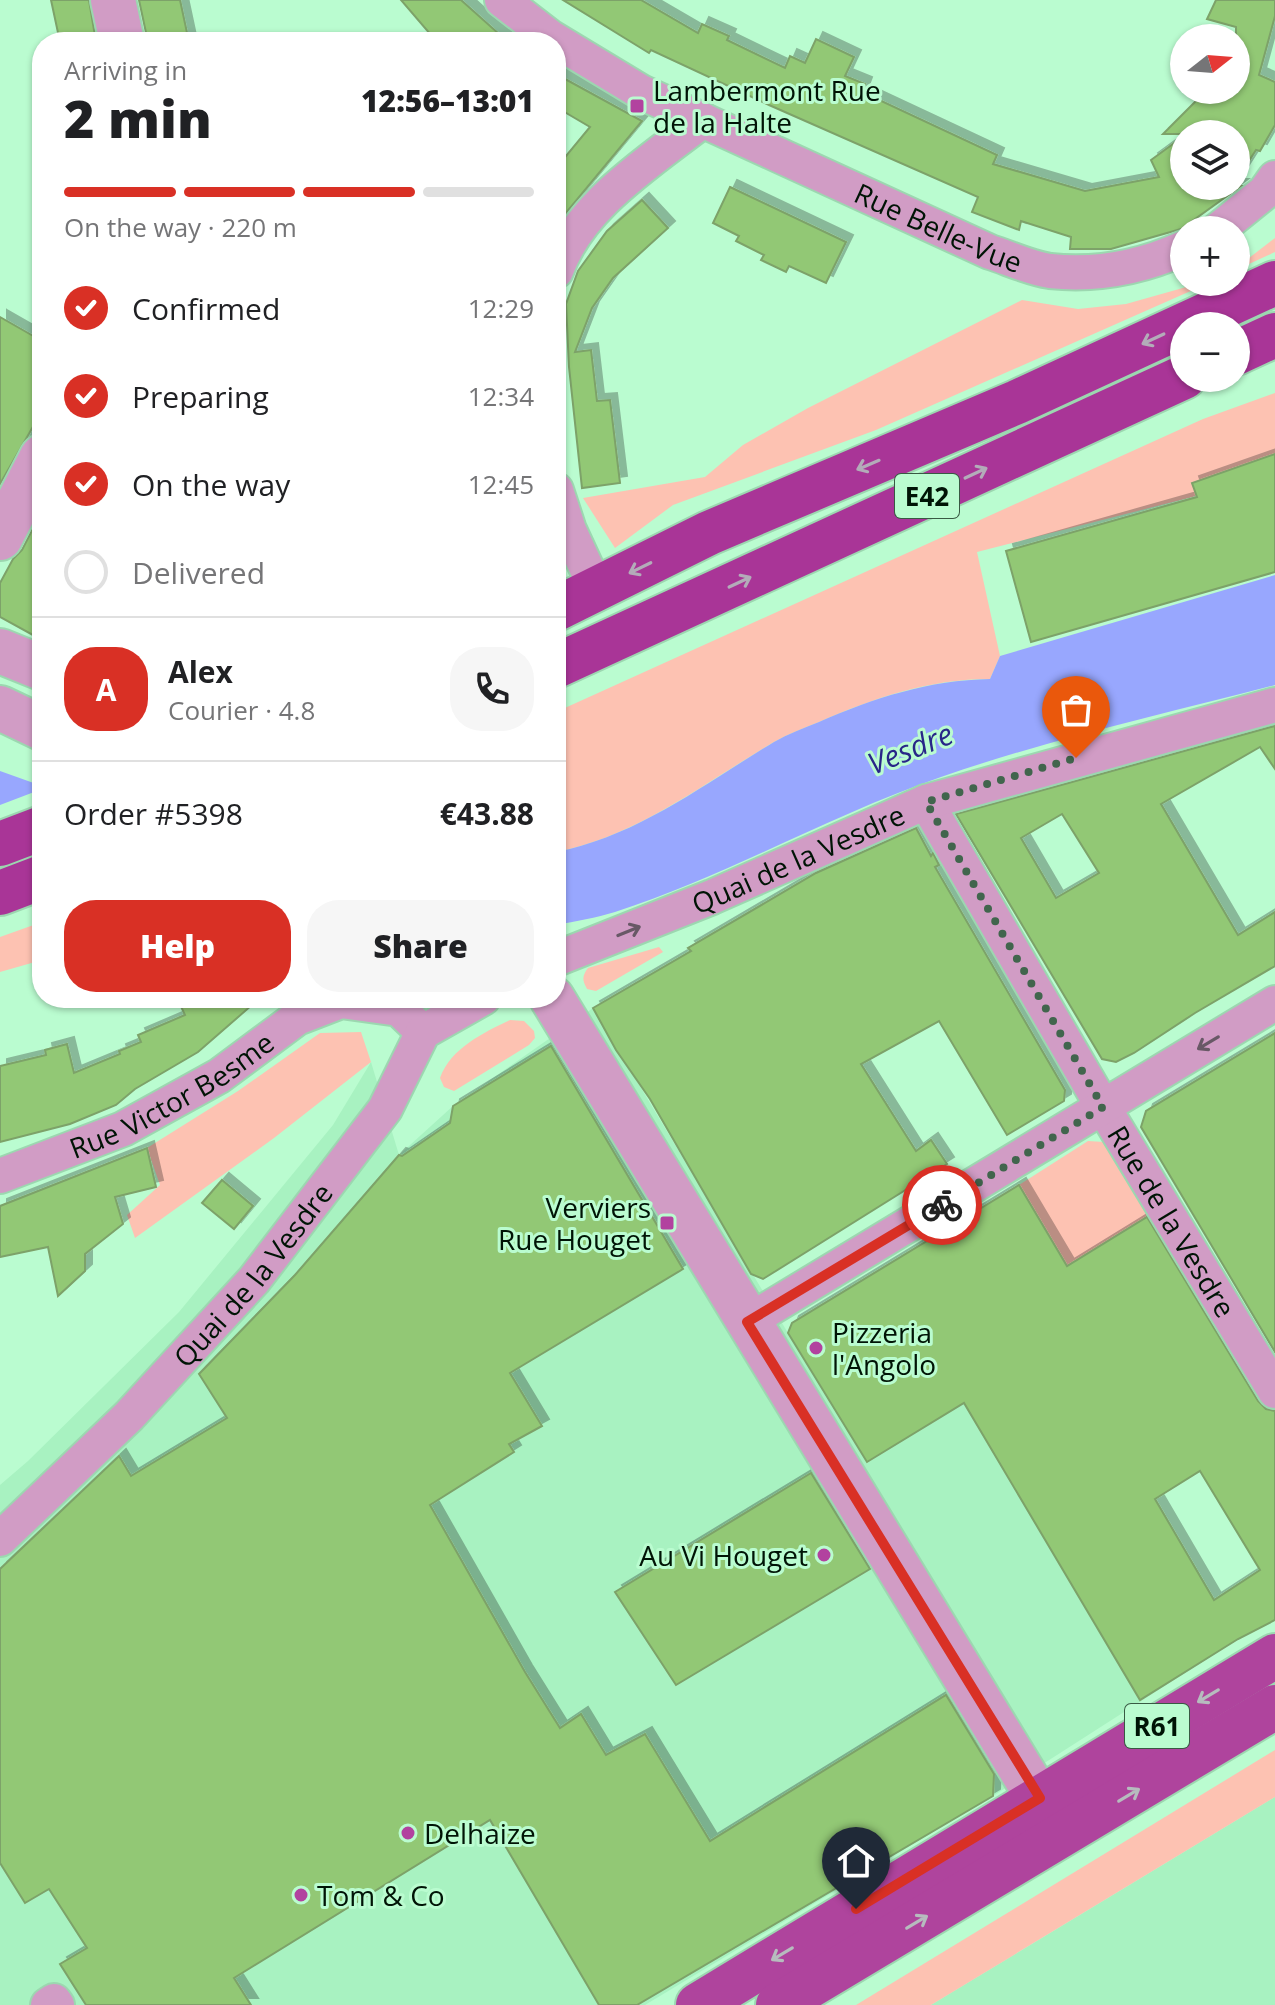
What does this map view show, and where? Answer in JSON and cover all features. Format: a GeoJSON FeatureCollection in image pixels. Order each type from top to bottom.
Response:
{"type":"FeatureCollection","features":[{"type":"Feature","properties":{"kind":"highway","name":"E42"},"geometry":{"type":"LineString","coordinates":[[566,604],[709,533],[1017,402],[1275,283]]}},
{"type":"Feature","properties":{"kind":"highway"},"geometry":{"type":"LineString","coordinates":[[1250,347],[1275,335]]}},
{"type":"Feature","properties":{"kind":"highway","name":"E42"},"geometry":{"type":"LineString","coordinates":[[566,661],[1170,383]]}},
{"type":"Feature","properties":{"kind":"highway"},"geometry":{"type":"LineString","coordinates":[[0,844],[32,832]]}},
{"type":"Feature","properties":{"kind":"highway"},"geometry":{"type":"LineString","coordinates":[[0,893],[32,881]]}},
{"type":"Feature","properties":{"kind":"highway","name":"R61"},"geometry":{"type":"LineString","coordinates":[[698,2005],[1275,1656]]}},
{"type":"Feature","properties":{"kind":"highway","name":"R61"},"geometry":{"type":"LineString","coordinates":[[778,2005],[1275,1707]]}},
{"type":"Feature","properties":{"kind":"street"},"geometry":{"type":"LineString","coordinates":[[113,0],[120,32]]}},
{"type":"Feature","properties":{"kind":"street","name":"Rue Belle-Vue"},"geometry":{"type":"LineString","coordinates":[[502,0],[544,32]]}},
{"type":"Feature","properties":{"kind":"street","name":"Rue Belle-Vue"},"geometry":{"type":"LineString","coordinates":[[566,47],[641,92],[990,252],[1048,271],[1130,268],[1170,253]]}},
{"type":"Feature","properties":{"kind":"street"},"geometry":{"type":"LineString","coordinates":[[566,248],[592,213],[625,182],[703,120]]}},
{"type":"Feature","properties":{"kind":"street"},"geometry":{"type":"LineString","coordinates":[[1235,216],[1265,192],[1275,178]]}},
{"type":"Feature","properties":{"kind":"street"},"geometry":{"type":"LineString","coordinates":[[0,538],[32,476]]}},
{"type":"Feature","properties":{"kind":"street"},"geometry":{"type":"LineString","coordinates":[[566,521],[587,569]]}},
{"type":"Feature","properties":{"kind":"street"},"geometry":{"type":"LineString","coordinates":[[0,651],[32,664]]}},
{"type":"Feature","properties":{"kind":"street","name":"Quai de la Vesdre"},"geometry":{"type":"LineString","coordinates":[[566,955],[712,897],[926,802],[1275,705]]}},
{"type":"Feature","properties":{"kind":"street"},"geometry":{"type":"LineString","coordinates":[[0,708],[32,723]]}},
{"type":"Feature","properties":{"kind":"street","name":"Rue de la Vesdre"},"geometry":{"type":"LineString","coordinates":[[926,802],[1103,1107],[1275,1391]]}},
{"type":"Feature","properties":{"kind":"street"},"geometry":{"type":"LineString","coordinates":[[747,1322],[1275,1003]]}},
{"type":"Feature","properties":{"kind":"street","name":"Rue Victor Besme"},"geometry":{"type":"LineString","coordinates":[[0,1176],[123,1129],[219,1076],[297,1018],[323,1008]]}},
{"type":"Feature","properties":{"kind":"street","name":"Rue Victor Besme"},"geometry":{"type":"LineString","coordinates":[[392,1008],[399,1009],[423,1032]]}},
{"type":"Feature","properties":{"kind":"street"},"geometry":{"type":"LineString","coordinates":[[423,1032],[465,1008]]}},
{"type":"Feature","properties":{"kind":"street"},"geometry":{"type":"LineString","coordinates":[[558,1008],[1061,1835]]}},
{"type":"Feature","properties":{"kind":"street","name":"Quai de la Vesdre"},"geometry":{"type":"LineString","coordinates":[[0,1539],[129,1416],[254,1280],[385,1109],[423,1032]]}},
{"type":"Feature","properties":{"kind":"street"},"geometry":{"type":"LineString","coordinates":[[48,2005],[54,2001],[57,2005]]}},
{"type":"Feature","properties":{"kind":"shaded area"},"geometry":{"type":"Polygon","coordinates":[[[1275,238],[1275,252],[1250,264],[1250,257],[1275,238]]]}},
{"type":"Feature","properties":{"kind":"shaded area"},"geometry":{"type":"Polygon","coordinates":[[[1170,292],[1170,296],[1179,296],[876,430],[673,505],[615,548],[583,498],[705,477],[743,445],[808,408],[1022,300],[1078,309],[1126,304],[1170,292]]]}},
{"type":"Feature","properties":{"kind":"shaded area"},"geometry":{"type":"Polygon","coordinates":[[[1275,393],[1275,456],[1193,486],[1196,496],[977,552],[1000,656],[990,679],[924,686],[840,713],[774,742],[643,821],[615,834],[566,849],[566,707],[1203,419],[1275,393]]]}},
{"type":"Feature","properties":{"kind":"shaded area"},"geometry":{"type":"Polygon","coordinates":[[[32,926],[32,963],[0,972],[0,937],[32,926]]]}},
{"type":"Feature","properties":{"kind":"shaded area"},"geometry":{"type":"Polygon","coordinates":[[[659,947],[663,952],[596,991],[587,989],[583,978],[588,968],[659,947]]]}},
{"type":"Feature","properties":{"kind":"shaded area"},"geometry":{"type":"Polygon","coordinates":[[[593,1008],[788,1333],[1067,1266],[1148,1217],[1208,1320],[1155,1499],[1238,1639],[993,1796],[645,2005],[0,2005],[0,1485],[179,1312],[333,1125],[371,1062],[399,1155],[453,1106],[593,1008]]]}},
{"type":"Feature","properties":{"kind":"shaded area"},"geometry":{"type":"Polygon","coordinates":[[[510,1020],[524,1021],[534,1031],[535,1038],[529,1045],[454,1091],[444,1087],[440,1078],[452,1058],[479,1036],[510,1020]]]}},
{"type":"Feature","properties":{"kind":"shaded area"},"geometry":{"type":"Polygon","coordinates":[[[361,1032],[371,1062],[274,1138],[135,1238],[127,1215],[160,1185],[147,1148],[238,1091],[320,1033],[361,1032]]]}},
{"type":"Feature","properties":{"kind":"shaded area"},"geometry":{"type":"Polygon","coordinates":[[[1088,1141],[1104,1142],[1148,1217],[1067,1266],[1019,1185],[1088,1141]]]}},
{"type":"Feature","properties":{"kind":"shaded area"},"geometry":{"type":"Polygon","coordinates":[[[1275,1750],[1275,1797],[931,2005],[856,2005],[1275,1750]]]}},
{"type":"Feature","properties":{"kind":"shaded area"},"geometry":{"type":"Polygon","coordinates":[[[1275,1797],[1275,2005],[931,2005],[1032,1944],[1275,1797]]]}},
{"type":"Feature","properties":{"kind":"water","name":"Vesdre"},"geometry":{"type":"Polygon","coordinates":[[[1275,575],[1275,685],[982,763],[900,792],[657,897],[608,914],[566,923],[566,849],[615,834],[643,821],[785,736],[860,705],[924,687],[990,679],[1000,656],[1275,575]]]}},
{"type":"Feature","properties":{"kind":"water"},"geometry":{"type":"Polygon","coordinates":[[[0,771],[32,782],[32,860],[0,854],[0,771]]]}},
{"type":"Feature","properties":{"kind":"pier"},"geometry":{"type":"Polygon","coordinates":[[[32,793],[32,864],[0,858],[0,805],[32,793]]]}},
{"type":"Feature","properties":{"kind":"building"},"geometry":{"type":"Polygon","coordinates":[[[51,0],[89,0],[94,32],[58,32],[51,0]]]}},
{"type":"Feature","properties":{"kind":"building"},"geometry":{"type":"Polygon","coordinates":[[[139,0],[180,0],[187,32],[146,32],[139,0]]]}},
{"type":"Feature","properties":{"kind":"building"},"geometry":{"type":"Polygon","coordinates":[[[401,0],[461,0],[497,32],[428,32],[401,0]]]}},
{"type":"Feature","properties":{"kind":"building"},"geometry":{"type":"Polygon","coordinates":[[[563,0],[641,0],[698,33],[702,24],[729,36],[727,40],[785,68],[790,56],[805,63],[816,39],[854,57],[845,76],[865,84],[862,92],[997,155],[993,164],[1085,191],[1159,177],[1151,160],[1170,146],[1170,200],[1221,200],[1199,216],[1170,216],[1170,232],[1111,249],[1070,249],[1071,237],[1021,221],[1019,230],[972,212],[978,197],[651,50],[649,53],[563,0]]]}},
{"type":"Feature","properties":{"kind":"building"},"geometry":{"type":"Polygon","coordinates":[[[1216,0],[1275,0],[1275,16],[1259,75],[1275,82],[1275,125],[1260,151],[1256,150],[1250,159],[1250,120],[1177,120],[1193,104],[1250,104],[1250,24],[1225,24],[1207,19],[1216,0]]]}},
{"type":"Feature","properties":{"kind":"building"},"geometry":{"type":"Polygon","coordinates":[[[566,79],[642,121],[566,213],[566,156],[590,127],[566,113],[566,79]]]}},
{"type":"Feature","properties":{"kind":"building"},"geometry":{"type":"Polygon","coordinates":[[[730,187],[846,242],[826,283],[789,266],[786,272],[761,260],[764,255],[736,241],[739,236],[713,223],[730,187]]]}},
{"type":"Feature","properties":{"kind":"building"},"geometry":{"type":"Polygon","coordinates":[[[642,200],[668,228],[613,278],[592,308],[575,352],[591,350],[597,401],[610,400],[620,483],[582,488],[569,367],[566,304],[578,271],[607,231],[642,200]]]}},
{"type":"Feature","properties":{"kind":"building"},"geometry":{"type":"Polygon","coordinates":[[[0,317],[32,335],[32,428],[0,484],[0,317]]]}},
{"type":"Feature","properties":{"kind":"building"},"geometry":{"type":"Polygon","coordinates":[[[1275,454],[1275,572],[1031,642],[1006,551],[1197,497],[1192,483],[1275,454]]]}},
{"type":"Feature","properties":{"kind":"building"},"geometry":{"type":"Polygon","coordinates":[[[32,530],[32,635],[0,617],[0,583],[13,559],[22,550],[32,530]]]}},
{"type":"Feature","properties":{"kind":"building"},"geometry":{"type":"Polygon","coordinates":[[[1275,726],[1275,769],[1260,747],[1161,804],[1238,935],[1275,912],[1275,966],[1134,1053],[1116,1062],[1102,1059],[956,814],[1275,726]],[[1062,814],[1021,838],[1056,898],[1099,873],[1062,814]]]}},
{"type":"Feature","properties":{"kind":"building"},"geometry":{"type":"Polygon","coordinates":[[[916,828],[939,865],[935,867],[1065,1090],[1064,1101],[1007,1135],[939,1021],[861,1064],[916,1151],[931,1140],[947,1164],[763,1279],[751,1274],[650,1099],[616,1050],[593,1008],[816,873],[916,828]]]}},
{"type":"Feature","properties":{"kind":"building"},"geometry":{"type":"Polygon","coordinates":[[[182,1008],[249,1008],[198,1052],[135,1089],[116,1105],[70,1124],[0,1142],[0,1066],[46,1055],[45,1050],[67,1044],[74,1073],[120,1054],[119,1051],[141,1042],[138,1035],[185,1015],[182,1008]]]}},
{"type":"Feature","properties":{"kind":"building"},"geometry":{"type":"Polygon","coordinates":[[[1275,1033],[1275,1352],[1141,1127],[1146,1111],[1275,1033]]]}},
{"type":"Feature","properties":{"kind":"building"},"geometry":{"type":"Polygon","coordinates":[[[551,1046],[683,1269],[510,1373],[542,1426],[509,1444],[514,1452],[430,1505],[525,1672],[560,1728],[581,1714],[606,1755],[645,1734],[710,1841],[946,1695],[994,1774],[993,1796],[637,2005],[599,2005],[490,1820],[234,1978],[251,2005],[86,2005],[60,1964],[87,1948],[49,1889],[25,1903],[0,1863],[0,1569],[119,1456],[131,1476],[227,1418],[199,1374],[295,1275],[399,1155],[402,1156],[450,1123],[453,1106],[551,1046]]]}},
{"type":"Feature","properties":{"kind":"building"},"geometry":{"type":"Polygon","coordinates":[[[147,1148],[156,1187],[115,1197],[123,1224],[85,1254],[85,1271],[58,1296],[48,1247],[0,1257],[0,1206],[147,1148]]]}},
{"type":"Feature","properties":{"kind":"building"},"geometry":{"type":"Polygon","coordinates":[[[222,1180],[253,1206],[234,1229],[202,1203],[222,1180]]]}},
{"type":"Feature","properties":{"kind":"building"},"geometry":{"type":"Polygon","coordinates":[[[1019,1185],[1067,1266],[1147,1217],[1258,1401],[1266,1409],[1275,1411],[1275,1620],[1238,1639],[1140,1700],[964,1403],[867,1462],[788,1333],[792,1323],[1019,1185]],[[1200,1471],[1155,1499],[1214,1600],[1260,1570],[1200,1471]]]}},
{"type":"Feature","properties":{"kind":"building"},"geometry":{"type":"Polygon","coordinates":[[[811,1473],[870,1569],[676,1685],[615,1592],[811,1473]]]}},
{"type":"Feature","properties":{"kind":"way so far"},"geometry":{"type":"LineString","coordinates":[[942,1205],[1103,1107],[926,802],[1076,758]]}},
{"type":"Feature","properties":{"kind":"place","name":"Lambermont Rue de la Halte"},"geometry":{"type":"Point","coordinates":[637,106]}},
{"type":"Feature","properties":{"kind":"place","name":"Verviers Rue Houget"},"geometry":{"type":"Point","coordinates":[667,1223]}},
{"type":"Feature","properties":{"kind":"place","name":"Pizzeria l'Angolo"},"geometry":{"type":"Point","coordinates":[816,1348]}},
{"type":"Feature","properties":{"kind":"place","name":"Au Vi Houget"},"geometry":{"type":"Point","coordinates":[824,1555]}},
{"type":"Feature","properties":{"kind":"place","name":"Delhaize"},"geometry":{"type":"Point","coordinates":[408,1833]}},
{"type":"Feature","properties":{"kind":"place","name":"Tom & Co"},"geometry":{"type":"Point","coordinates":[301,1895]}},
{"type":"Feature","properties":{"kind":"route"},"geometry":{"type":"LineString","coordinates":[[856,1909],[1040,1798],[747,1322],[942,1205]]}}]}
